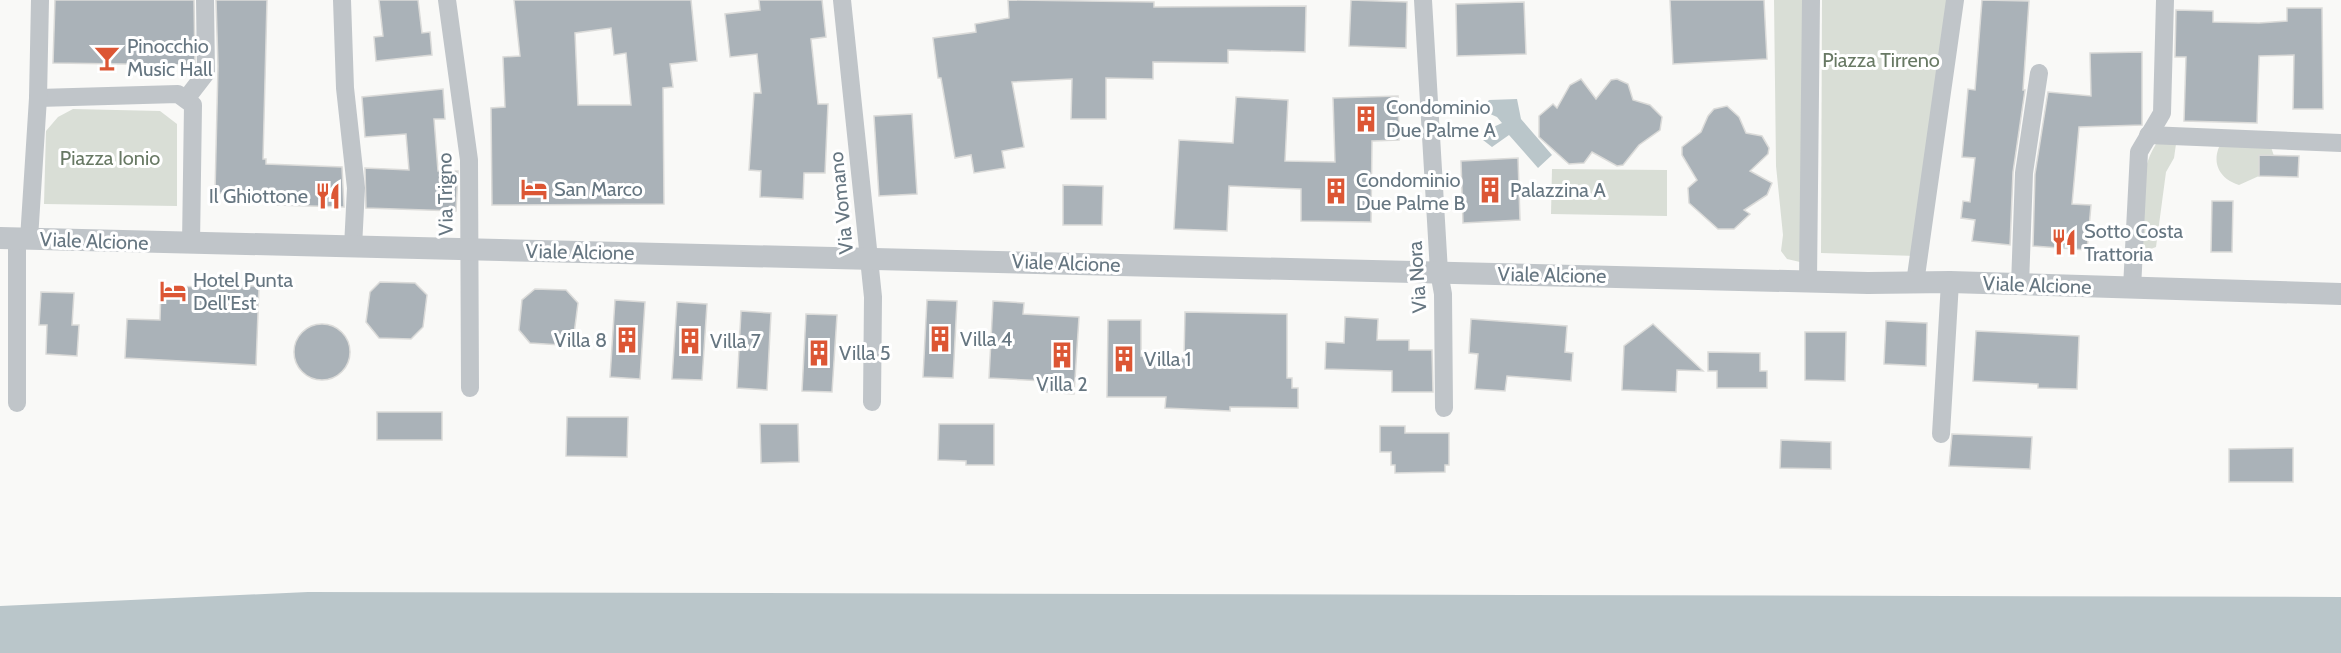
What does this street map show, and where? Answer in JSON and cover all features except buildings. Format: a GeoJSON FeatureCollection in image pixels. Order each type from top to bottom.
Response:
{"type":"FeatureCollection","features":[{"type":"Feature","properties":{"kind":"street"},"geometry":{"type":"LineString","coordinates":[[17,403],[15,238],[38,98],[40,0]]}},
{"type":"Feature","properties":{"kind":"street"},"geometry":{"type":"LineString","coordinates":[[186,99],[206,73],[205,0]]}},
{"type":"Feature","properties":{"kind":"street"},"geometry":{"type":"LineString","coordinates":[[342,0],[345,88],[356,188],[353,247]]}},
{"type":"Feature","properties":{"kind":"street","name":"Via Trigno"},"geometry":{"type":"LineString","coordinates":[[447,0],[469,160],[470,388]]}},
{"type":"Feature","properties":{"kind":"street","name":"Via Vomano"},"geometry":{"type":"LineString","coordinates":[[842,0],[873,297],[872,402]]}},
{"type":"Feature","properties":{"kind":"street","name":"Via Nora"},"geometry":{"type":"LineString","coordinates":[[1424,0],[1439,272],[1443,294],[1444,408]]}},
{"type":"Feature","properties":{"kind":"street"},"geometry":{"type":"LineString","coordinates":[[1808,280],[1811,0]]}},
{"type":"Feature","properties":{"kind":"street"},"geometry":{"type":"LineString","coordinates":[[1915,283],[1955,0]]}},
{"type":"Feature","properties":{"kind":"street"},"geometry":{"type":"LineString","coordinates":[[2132,288],[2139,152],[2162,114],[2164,0]]}},
{"type":"Feature","properties":{"kind":"street"},"geometry":{"type":"LineString","coordinates":[[2020,285],[2024,173],[2039,73]]}},
{"type":"Feature","properties":{"kind":"street"},"geometry":{"type":"LineString","coordinates":[[38,98],[178,94],[194,105],[191,244]]}},
{"type":"Feature","properties":{"kind":"street"},"geometry":{"type":"LineString","coordinates":[[2148,135],[2341,143]]}},
{"type":"Feature","properties":{"kind":"street","name":"Viale Alcione"},"geometry":{"type":"LineString","coordinates":[[15,238],[191,244],[1950,282],[2341,294]]}},
{"type":"Feature","properties":{"kind":"street"},"geometry":{"type":"LineString","coordinates":[[1941,434],[1950,282]]}},
{"type":"Feature","properties":{"kind":"green space"},"geometry":{"type":"Polygon","coordinates":[[[1774,0],[1803,0],[1800,262],[1787,259],[1781,251],[1783,235],[1776,166],[1774,0]]]}},
{"type":"Feature","properties":{"kind":"green space","name":"Piazza Tirreno"},"geometry":{"type":"Polygon","coordinates":[[[1822,0],[1949,0],[1916,256],[1821,253],[1822,0]]]}},
{"type":"Feature","properties":{"kind":"green space","name":"Piazza Ionio"},"geometry":{"type":"Polygon","coordinates":[[[73,109],[160,111],[177,124],[177,206],[44,204],[46,131],[58,117],[73,109]]]}},
{"type":"Feature","properties":{"kind":"green space"},"geometry":{"type":"Polygon","coordinates":[[[2156,144],[2176,144],[2174,158],[2166,172],[2156,247],[2148,250],[2142,246],[2143,180],[2156,144]]]}},
{"type":"Feature","properties":{"kind":"green space"},"geometry":{"type":"Polygon","coordinates":[[[2219,147],[2271,147],[2274,156],[2259,156],[2259,176],[2239,185],[2227,179],[2219,170],[2216,159],[2219,147]]]}},
{"type":"Feature","properties":{"kind":"green space"},"geometry":{"type":"Polygon","coordinates":[[[1552,169],[1667,170],[1667,216],[1551,214],[1552,169]]]}},
{"type":"Feature","properties":{"kind":"shaded area"},"geometry":{"type":"Polygon","coordinates":[[[1517,99],[1521,119],[1552,155],[1538,168],[1509,135],[1492,147],[1483,140],[1487,130],[1502,123],[1497,117],[1481,110],[1489,100],[1517,99]]]}},
{"type":"Feature","properties":{"kind":"shaded area"},"geometry":{"type":"Polygon","coordinates":[[[308,592],[2341,597],[2341,653],[0,653],[0,606],[308,592]]]}},
{"type":"Feature","properties":{"kind":"place","name":"Pinocchio Music Hall"},"geometry":{"type":"Point","coordinates":[107,58]}},
{"type":"Feature","properties":{"kind":"place","name":"Condominio Due Palme A"},"geometry":{"type":"Point","coordinates":[1366,119]}},
{"type":"Feature","properties":{"kind":"place","name":"San Marco"},"geometry":{"type":"Point","coordinates":[534,189]}},
{"type":"Feature","properties":{"kind":"place","name":"Palazzina A"},"geometry":{"type":"Point","coordinates":[1490,190]}},
{"type":"Feature","properties":{"kind":"place","name":"Condominio Due Palme B"},"geometry":{"type":"Point","coordinates":[1336,191]}},
{"type":"Feature","properties":{"kind":"place","name":"Il Ghiottone"},"geometry":{"type":"Point","coordinates":[328,196]}},
{"type":"Feature","properties":{"kind":"place","name":"Sotto Costa Trattoria"},"geometry":{"type":"Point","coordinates":[2064,242]}},
{"type":"Feature","properties":{"kind":"place","name":"Hotel Punta Dell'Est"},"geometry":{"type":"Point","coordinates":[173,291]}},
{"type":"Feature","properties":{"kind":"place","name":"Villa 4"},"geometry":{"type":"Point","coordinates":[940,339]}},
{"type":"Feature","properties":{"kind":"place","name":"Villa 8"},"geometry":{"type":"Point","coordinates":[627,340]}},
{"type":"Feature","properties":{"kind":"place","name":"Villa 7"},"geometry":{"type":"Point","coordinates":[690,341]}},
{"type":"Feature","properties":{"kind":"place","name":"Villa 5"},"geometry":{"type":"Point","coordinates":[819,353]}},
{"type":"Feature","properties":{"kind":"place","name":"Villa 2"},"geometry":{"type":"Point","coordinates":[1062,355]}},
{"type":"Feature","properties":{"kind":"place","name":"Villa 1"},"geometry":{"type":"Point","coordinates":[1124,359]}}]}
